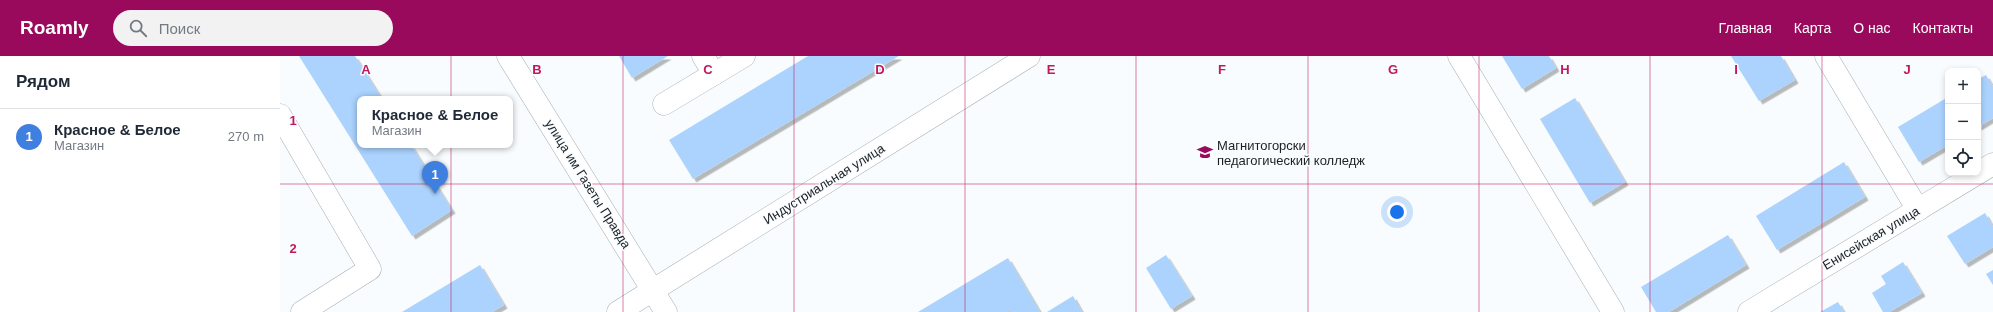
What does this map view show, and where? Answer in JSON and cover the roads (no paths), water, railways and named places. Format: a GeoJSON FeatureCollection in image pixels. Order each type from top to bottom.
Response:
{"type":"FeatureCollection","features":[{"type":"Feature","properties":{"kind":"street","name":"улица им Газеты Правда"},"geometry":{"type":"LineString","coordinates":[[508,56],[666,312]]}},
{"type":"Feature","properties":{"kind":"street"},"geometry":{"type":"LineString","coordinates":[[664,104],[708,65],[744,56]]}},
{"type":"Feature","properties":{"kind":"street","name":"Индустриальная улица"},"geometry":{"type":"LineString","coordinates":[[618,312],[654,291],[1029,56]]}},
{"type":"Feature","properties":{"kind":"street"},"geometry":{"type":"LineString","coordinates":[[1459,56],[1613,312]]}},
{"type":"Feature","properties":{"kind":"street"},"geometry":{"type":"LineString","coordinates":[[1826,56],[1918,210]]}},
{"type":"Feature","properties":{"kind":"street"},"geometry":{"type":"LineString","coordinates":[[280,115],[370,268],[302,312]]}},
{"type":"Feature","properties":{"kind":"street","name":"Енисейская улица"},"geometry":{"type":"LineString","coordinates":[[1748,312],[1993,164]]}},
{"type":"Feature","properties":{"kind":"place","name":"Магнитогорски педагогический колледж"},"geometry":{"type":"Point","coordinates":[1205,152]}},
{"type":"Feature","properties":{"kind":"place","name":"Красное & Белое"},"geometry":{"type":"Point","coordinates":[435,194]}}]}
